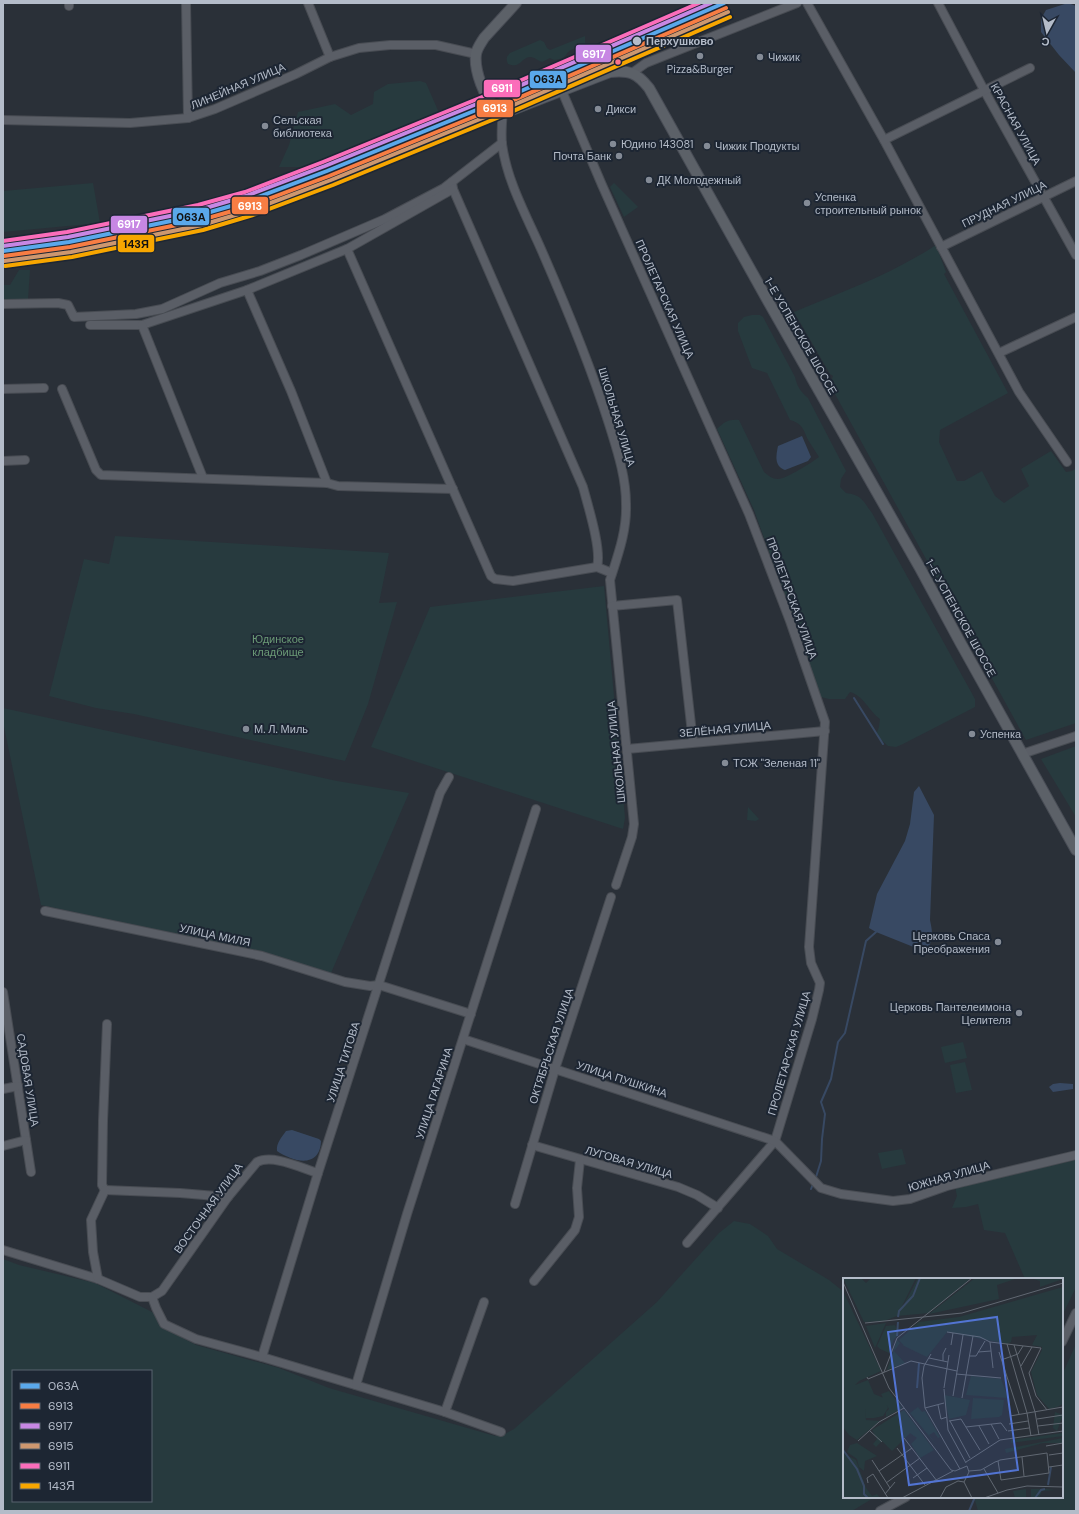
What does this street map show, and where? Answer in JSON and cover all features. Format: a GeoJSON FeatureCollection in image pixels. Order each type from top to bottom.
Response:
{"type":"FeatureCollection","features":[{"type":"Feature","properties":{"kind":"main road"},"geometry":{"type":"LineString","coordinates":[[516,3],[484,38],[476,54],[478,77],[491,104],[495,107],[502,110],[512,110],[610,72],[626,71],[632,73]]}},
{"type":"Feature","properties":{"kind":"main road","name":"1-Е УСПЕНСКОЕ ШОССЕ"},"geometry":{"type":"LineString","coordinates":[[632,73],[643,80],[649,88],[920,568],[1076,850]]}},
{"type":"Feature","properties":{"kind":"street"},"geometry":{"type":"LineString","coordinates":[[186,3],[188,118]]}},
{"type":"Feature","properties":{"kind":"street"},"geometry":{"type":"LineString","coordinates":[[308,3],[330,57]]}},
{"type":"Feature","properties":{"kind":"street"},"geometry":{"type":"LineString","coordinates":[[632,73],[646,63],[797,3]]}},
{"type":"Feature","properties":{"kind":"street"},"geometry":{"type":"LineString","coordinates":[[807,3],[884,140],[999,352],[1019,392],[1067,462]]}},
{"type":"Feature","properties":{"kind":"street","name":"КРАСНАЯ УЛИЦА"},"geometry":{"type":"LineString","coordinates":[[938,3],[984,90],[1076,255]]}},
{"type":"Feature","properties":{"kind":"street","name":"ЛИНЕЙНАЯ УЛИЦА"},"geometry":{"type":"LineString","coordinates":[[3,120],[130,123],[188,118],[223,106],[296,74],[330,57],[359,48],[390,45],[436,45],[476,54]]}},
{"type":"Feature","properties":{"kind":"street"},"geometry":{"type":"LineString","coordinates":[[884,140],[1030,68]]}},
{"type":"Feature","properties":{"kind":"street","name":"ПРОЛЕТАРСКАЯ УЛИЦА"},"geometry":{"type":"LineString","coordinates":[[562,91],[602,185],[749,514],[790,621],[825,722],[809,947],[811,963],[820,983],[812,1019],[775,1141]]}},
{"type":"Feature","properties":{"kind":"street","name":"ШКОЛЬНАЯ УЛИЦА"},"geometry":{"type":"LineString","coordinates":[[502,110],[502,143],[510,178],[570,317],[602,400],[620,459],[625,483],[625,526],[622,545],[610,580],[634,824],[632,837],[616,886]]}},
{"type":"Feature","properties":{"kind":"street"},"geometry":{"type":"LineString","coordinates":[[90,325],[142,325],[247,290],[347,249],[453,186],[502,143]]}},
{"type":"Feature","properties":{"kind":"street","name":"ПРУДНАЯ УЛИЦА"},"geometry":{"type":"LineString","coordinates":[[941,247],[1076,181]]}},
{"type":"Feature","properties":{"kind":"street"},"geometry":{"type":"LineString","coordinates":[[3,304],[58,303],[68,305],[74,317],[136,314],[162,309],[220,284],[280,263],[385,219],[453,186]]}},
{"type":"Feature","properties":{"kind":"street"},"geometry":{"type":"LineString","coordinates":[[453,186],[583,487],[593,523],[599,561],[597,567]]}},
{"type":"Feature","properties":{"kind":"street"},"geometry":{"type":"LineString","coordinates":[[347,249],[491,576],[495,579],[513,581],[597,567],[612,573]]}},
{"type":"Feature","properties":{"kind":"street"},"geometry":{"type":"LineString","coordinates":[[247,290],[291,391],[328,484]]}},
{"type":"Feature","properties":{"kind":"street"},"geometry":{"type":"LineString","coordinates":[[999,352],[1076,317]]}},
{"type":"Feature","properties":{"kind":"street"},"geometry":{"type":"LineString","coordinates":[[142,325],[203,478]]}},
{"type":"Feature","properties":{"kind":"street"},"geometry":{"type":"LineString","coordinates":[[3,389],[44,388]]}},
{"type":"Feature","properties":{"kind":"street"},"geometry":{"type":"LineString","coordinates":[[62,389],[96,470],[101,475],[203,478],[224,481],[328,484],[338,486],[453,489]]}},
{"type":"Feature","properties":{"kind":"street"},"geometry":{"type":"LineString","coordinates":[[3,461],[25,460]]}},
{"type":"Feature","properties":{"kind":"street"},"geometry":{"type":"LineString","coordinates":[[612,606],[677,600],[693,742]]}},
{"type":"Feature","properties":{"kind":"street","name":"ЗЕЛЁНАЯ УЛИЦА"},"geometry":{"type":"LineString","coordinates":[[627,749],[825,731]]}},
{"type":"Feature","properties":{"kind":"street"},"geometry":{"type":"LineString","coordinates":[[1022,754],[1076,736]]}},
{"type":"Feature","properties":{"kind":"street","name":"УЛИЦА ТИТОВА"},"geometry":{"type":"LineString","coordinates":[[262,1357],[318,1173],[440,793],[449,777]]}},
{"type":"Feature","properties":{"kind":"street","name":"УЛИЦА ГАГАРИНА"},"geometry":{"type":"LineString","coordinates":[[356,1385],[405,1221],[536,809]]}},
{"type":"Feature","properties":{"kind":"street","name":"ОКТЯБРЬСКАЯ УЛИЦА"},"geometry":{"type":"LineString","coordinates":[[515,1204],[555,1069],[611,897]]}},
{"type":"Feature","properties":{"kind":"street","name":"УЛИЦА МИЛЯ"},"geometry":{"type":"LineString","coordinates":[[45,911],[262,956],[345,982],[370,986],[379,985]]}},
{"type":"Feature","properties":{"kind":"street"},"geometry":{"type":"LineString","coordinates":[[379,985],[470,1014]]}},
{"type":"Feature","properties":{"kind":"street","name":"САДОВАЯ УЛИЦА"},"geometry":{"type":"LineString","coordinates":[[3,992],[31,1172]]}},
{"type":"Feature","properties":{"kind":"street"},"geometry":{"type":"LineString","coordinates":[[105,1190],[102,1185],[103,1106],[107,1024]]}},
{"type":"Feature","properties":{"kind":"street","name":"УЛИЦА ПУШКИНА"},"geometry":{"type":"LineString","coordinates":[[463,1039],[775,1141]]}},
{"type":"Feature","properties":{"kind":"street"},"geometry":{"type":"LineString","coordinates":[[3,1089],[18,1086]]}},
{"type":"Feature","properties":{"kind":"street"},"geometry":{"type":"LineString","coordinates":[[3,1146],[26,1140]]}},
{"type":"Feature","properties":{"kind":"street"},"geometry":{"type":"LineString","coordinates":[[687,1243],[775,1141]]}},
{"type":"Feature","properties":{"kind":"street","name":"ЮЖНАЯ УЛИЦА"},"geometry":{"type":"LineString","coordinates":[[775,1141],[821,1188],[841,1194],[893,1200],[910,1199],[947,1186],[1076,1155]]}},
{"type":"Feature","properties":{"kind":"street","name":"ЛУГОВАЯ УЛИЦА"},"geometry":{"type":"LineString","coordinates":[[532,1145],[678,1187],[697,1195],[718,1208]]}},
{"type":"Feature","properties":{"kind":"street","name":"ВОСТОЧНАЯ УЛИЦА"},"geometry":{"type":"LineString","coordinates":[[152,1296],[162,1291],[228,1197],[257,1162],[263,1159],[273,1159],[318,1173]]}},
{"type":"Feature","properties":{"kind":"street"},"geometry":{"type":"LineString","coordinates":[[534,1281],[575,1230],[579,1217],[577,1188],[580,1160]]}},
{"type":"Feature","properties":{"kind":"street"},"geometry":{"type":"LineString","coordinates":[[105,1190],[180,1193],[228,1197]]}},
{"type":"Feature","properties":{"kind":"street"},"geometry":{"type":"LineString","coordinates":[[98,1279],[93,1252],[91,1220],[105,1190]]}},
{"type":"Feature","properties":{"kind":"street"},"geometry":{"type":"LineString","coordinates":[[3,1250],[98,1279],[140,1297],[152,1296],[164,1324],[196,1339],[262,1357],[445,1412],[501,1432]]}},
{"type":"Feature","properties":{"kind":"street"},"geometry":{"type":"LineString","coordinates":[[445,1412],[484,1302]]}},
{"type":"Feature","properties":{"kind":"street"},"geometry":{"type":"LineString","coordinates":[[1063,1340],[1076,1313]]}},
{"type":"Feature","properties":{"kind":"street"},"geometry":{"type":"LineString","coordinates":[[880,1511],[904,1498]]}},
{"type":"Feature","properties":{"kind":"green space"},"geometry":{"type":"Polygon","coordinates":[[[585,36],[585,45],[582,48],[573,49],[562,58],[554,60],[550,58],[542,62],[530,57],[524,59],[516,65],[508,64],[507,62],[507,57],[510,53],[540,40],[544,42],[550,50],[585,36]]]}},
{"type":"Feature","properties":{"kind":"green space"},"geometry":{"type":"Polygon","coordinates":[[[420,81],[426,83],[440,115],[304,167],[279,167],[289,145],[298,112],[335,104],[351,115],[373,104],[374,92],[388,84],[420,81]]]}},
{"type":"Feature","properties":{"kind":"green space"},"geometry":{"type":"Polygon","coordinates":[[[93,183],[100,223],[3,232],[3,191],[93,183]]]}},
{"type":"Feature","properties":{"kind":"green space"},"geometry":{"type":"Polygon","coordinates":[[[614,183],[638,207],[624,217],[610,187],[614,183]]]}},
{"type":"Feature","properties":{"kind":"green space"},"geometry":{"type":"Polygon","coordinates":[[[936,245],[946,272],[944,274],[1008,393],[940,430],[939,442],[957,481],[964,481],[982,471],[995,496],[1004,503],[1029,486],[1021,469],[1051,451],[1066,472],[1072,471],[1076,468],[1076,723],[1026,740],[830,385],[833,376],[830,374],[794,312],[884,274],[936,245]]]}},
{"type":"Feature","properties":{"kind":"green space"},"geometry":{"type":"Polygon","coordinates":[[[19,270],[30,270],[28,299],[3,299],[3,285],[10,285],[19,270]]]}},
{"type":"Feature","properties":{"kind":"green space"},"geometry":{"type":"Polygon","coordinates":[[[760,315],[763,317],[795,377],[798,386],[808,398],[846,471],[841,479],[840,487],[846,493],[856,495],[862,499],[872,513],[975,699],[975,707],[896,747],[888,746],[876,735],[880,719],[855,694],[850,692],[845,699],[829,699],[821,697],[754,510],[717,429],[722,424],[732,420],[739,420],[764,472],[774,478],[781,479],[786,477],[819,457],[801,426],[790,420],[767,373],[752,368],[738,331],[738,323],[744,317],[760,315]]]}},
{"type":"Feature","properties":{"kind":"green space","name":"Юдинское кладбище"},"geometry":{"type":"Polygon","coordinates":[[[115,536],[389,553],[379,603],[397,602],[368,704],[345,761],[134,714],[96,708],[49,696],[84,559],[109,564],[115,536]]]}},
{"type":"Feature","properties":{"kind":"green space"},"geometry":{"type":"Polygon","coordinates":[[[604,586],[625,818],[623,829],[371,747],[430,607],[604,586]]]}},
{"type":"Feature","properties":{"kind":"green space"},"geometry":{"type":"Polygon","coordinates":[[[3,708],[337,781],[409,793],[331,973],[264,952],[41,905],[3,722],[3,708]]]}},
{"type":"Feature","properties":{"kind":"green space"},"geometry":{"type":"Polygon","coordinates":[[[1076,746],[1076,817],[1041,759],[1076,746]]]}},
{"type":"Feature","properties":{"kind":"green space"},"geometry":{"type":"Polygon","coordinates":[[[748,807],[759,819],[756,821],[747,820],[748,807]]]}},
{"type":"Feature","properties":{"kind":"green space"},"geometry":{"type":"Polygon","coordinates":[[[963,1042],[967,1058],[945,1063],[941,1047],[963,1042]]]}},
{"type":"Feature","properties":{"kind":"green space"},"geometry":{"type":"Polygon","coordinates":[[[965,1062],[972,1090],[956,1093],[950,1065],[965,1062]]]}},
{"type":"Feature","properties":{"kind":"green space"},"geometry":{"type":"Polygon","coordinates":[[[902,1149],[906,1164],[882,1169],[878,1153],[902,1149]]]}},
{"type":"Feature","properties":{"kind":"green space"},"geometry":{"type":"Polygon","coordinates":[[[1076,1160],[1076,1287],[1063,1314],[1063,1278],[1025,1278],[1005,1233],[984,1230],[978,1204],[952,1208],[957,1196],[955,1187],[1076,1160]]]}},
{"type":"Feature","properties":{"kind":"green space"},"geometry":{"type":"Polygon","coordinates":[[[734,1221],[750,1224],[768,1236],[777,1249],[829,1280],[843,1291],[843,1498],[873,1498],[852,1511],[3,1511],[3,1259],[19,1265],[95,1283],[154,1313],[161,1326],[196,1345],[279,1368],[329,1388],[495,1436],[503,1435],[514,1429],[657,1302],[719,1233],[734,1221]]]}},
{"type":"Feature","properties":{"kind":"green space"},"geometry":{"type":"Polygon","coordinates":[[[1076,1344],[1076,1511],[978,1511],[974,1498],[1063,1498],[1063,1373],[1076,1344]]]}},
{"type":"Feature","properties":{"kind":"water"},"geometry":{"type":"Polygon","coordinates":[[[1068,3],[1076,6],[1076,73],[1059,55],[1041,32],[1041,19],[1046,10],[1068,3]]]}},
{"type":"Feature","properties":{"kind":"water"},"geometry":{"type":"Polygon","coordinates":[[[802,436],[811,457],[808,461],[785,470],[781,468],[777,463],[778,446],[802,436]]]}},
{"type":"Feature","properties":{"kind":"water"},"geometry":{"type":"Polygon","coordinates":[[[919,786],[934,815],[930,920],[932,937],[928,948],[921,950],[869,928],[877,894],[905,841],[910,824],[914,792],[919,786]]]}},
{"type":"Feature","properties":{"kind":"water"},"geometry":{"type":"Polygon","coordinates":[[[1053,1084],[1073,1084],[1073,1089],[1053,1092],[1049,1087],[1053,1084]]]}},
{"type":"Feature","properties":{"kind":"water"},"geometry":{"type":"Polygon","coordinates":[[[292,1130],[321,1141],[316,1156],[305,1161],[290,1158],[277,1151],[278,1143],[286,1131],[292,1130]]]}},
{"type":"Feature","properties":{"kind":"waterway"},"geometry":{"type":"LineString","coordinates":[[854,698],[883,744]]}},
{"type":"Feature","properties":{"kind":"waterway"},"geometry":{"type":"LineString","coordinates":[[816,1177],[821,1161],[825,1114],[821,1102],[831,1079],[838,1042],[845,1033],[866,941],[876,932]]}},
{"type":"Feature","properties":{"kind":"waterway"},"geometry":{"type":"LineString","coordinates":[[811,1189],[813,1184]]}},
{"type":"Feature","properties":{"kind":"waterway"},"geometry":{"type":"LineString","coordinates":[[969,1511],[975,1498]]}},
{"type":"Feature","properties":{"kind":"transit line","name":"6911"},"geometry":{"type":"LineString","coordinates":[[3,241],[67,232],[198,205],[245,192],[487,95],[699,3]]}},
{"type":"Feature","properties":{"kind":"transit line","name":"6917"},"geometry":{"type":"LineString","coordinates":[[3,246],[68,237],[199,210],[246,196],[325,166],[489,99],[711,3]]}},
{"type":"Feature","properties":{"kind":"transit line","name":"063А"},"geometry":{"type":"LineString","coordinates":[[3,251],[69,242],[200,215],[248,201],[327,171],[491,104],[724,3]]}},
{"type":"Feature","properties":{"kind":"transit line","name":"6913"},"geometry":{"type":"LineString","coordinates":[[4,256],[70,247],[201,220],[250,206],[329,176],[493,109],[726,8]]}},
{"type":"Feature","properties":{"kind":"transit line","name":"6915"},"geometry":{"type":"LineString","coordinates":[[4,261],[71,252],[202,225],[252,210],[331,180],[495,113],[728,12]]}},
{"type":"Feature","properties":{"kind":"transit line","name":"143Я"},"geometry":{"type":"LineString","coordinates":[[5,266],[72,257],[203,230],[253,215],[333,185],[497,118],[730,17]]}},
{"type":"Feature","properties":{"kind":"place","name":"Перхушково"},"geometry":{"type":"Point","coordinates":[637,41]}},
{"type":"Feature","properties":{"kind":"place","name":"Pizza&Burger"},"geometry":{"type":"Point","coordinates":[700,56]}},
{"type":"Feature","properties":{"kind":"place","name":"Чижик"},"geometry":{"type":"Point","coordinates":[760,57]}},
{"type":"Feature","properties":{"kind":"place","name":"Дикси"},"geometry":{"type":"Point","coordinates":[598,109]}},
{"type":"Feature","properties":{"kind":"place","name":"Сельская библиотека"},"geometry":{"type":"Point","coordinates":[265,126]}},
{"type":"Feature","properties":{"kind":"place","name":"Юдино 143081"},"geometry":{"type":"Point","coordinates":[613,144]}},
{"type":"Feature","properties":{"kind":"place","name":"Чижик Продукты"},"geometry":{"type":"Point","coordinates":[707,146]}},
{"type":"Feature","properties":{"kind":"place","name":"Почта Банк"},"geometry":{"type":"Point","coordinates":[619,156]}},
{"type":"Feature","properties":{"kind":"place","name":"ДК Молодежный"},"geometry":{"type":"Point","coordinates":[649,180]}},
{"type":"Feature","properties":{"kind":"place","name":"Успенка строительный рынок"},"geometry":{"type":"Point","coordinates":[807,203]}},
{"type":"Feature","properties":{"kind":"place","name":"М. Л. Миль"},"geometry":{"type":"Point","coordinates":[246,729]}},
{"type":"Feature","properties":{"kind":"place","name":"Успенка"},"geometry":{"type":"Point","coordinates":[972,734]}},
{"type":"Feature","properties":{"kind":"place","name":"ТСЖ \"Зеленая 11\""},"geometry":{"type":"Point","coordinates":[725,763]}},
{"type":"Feature","properties":{"kind":"place","name":"Церковь Спаса Преображения"},"geometry":{"type":"Point","coordinates":[998,942]}},
{"type":"Feature","properties":{"kind":"place","name":"Церковь Пантелеимона Целителя"},"geometry":{"type":"Point","coordinates":[1019,1013]}}]}
